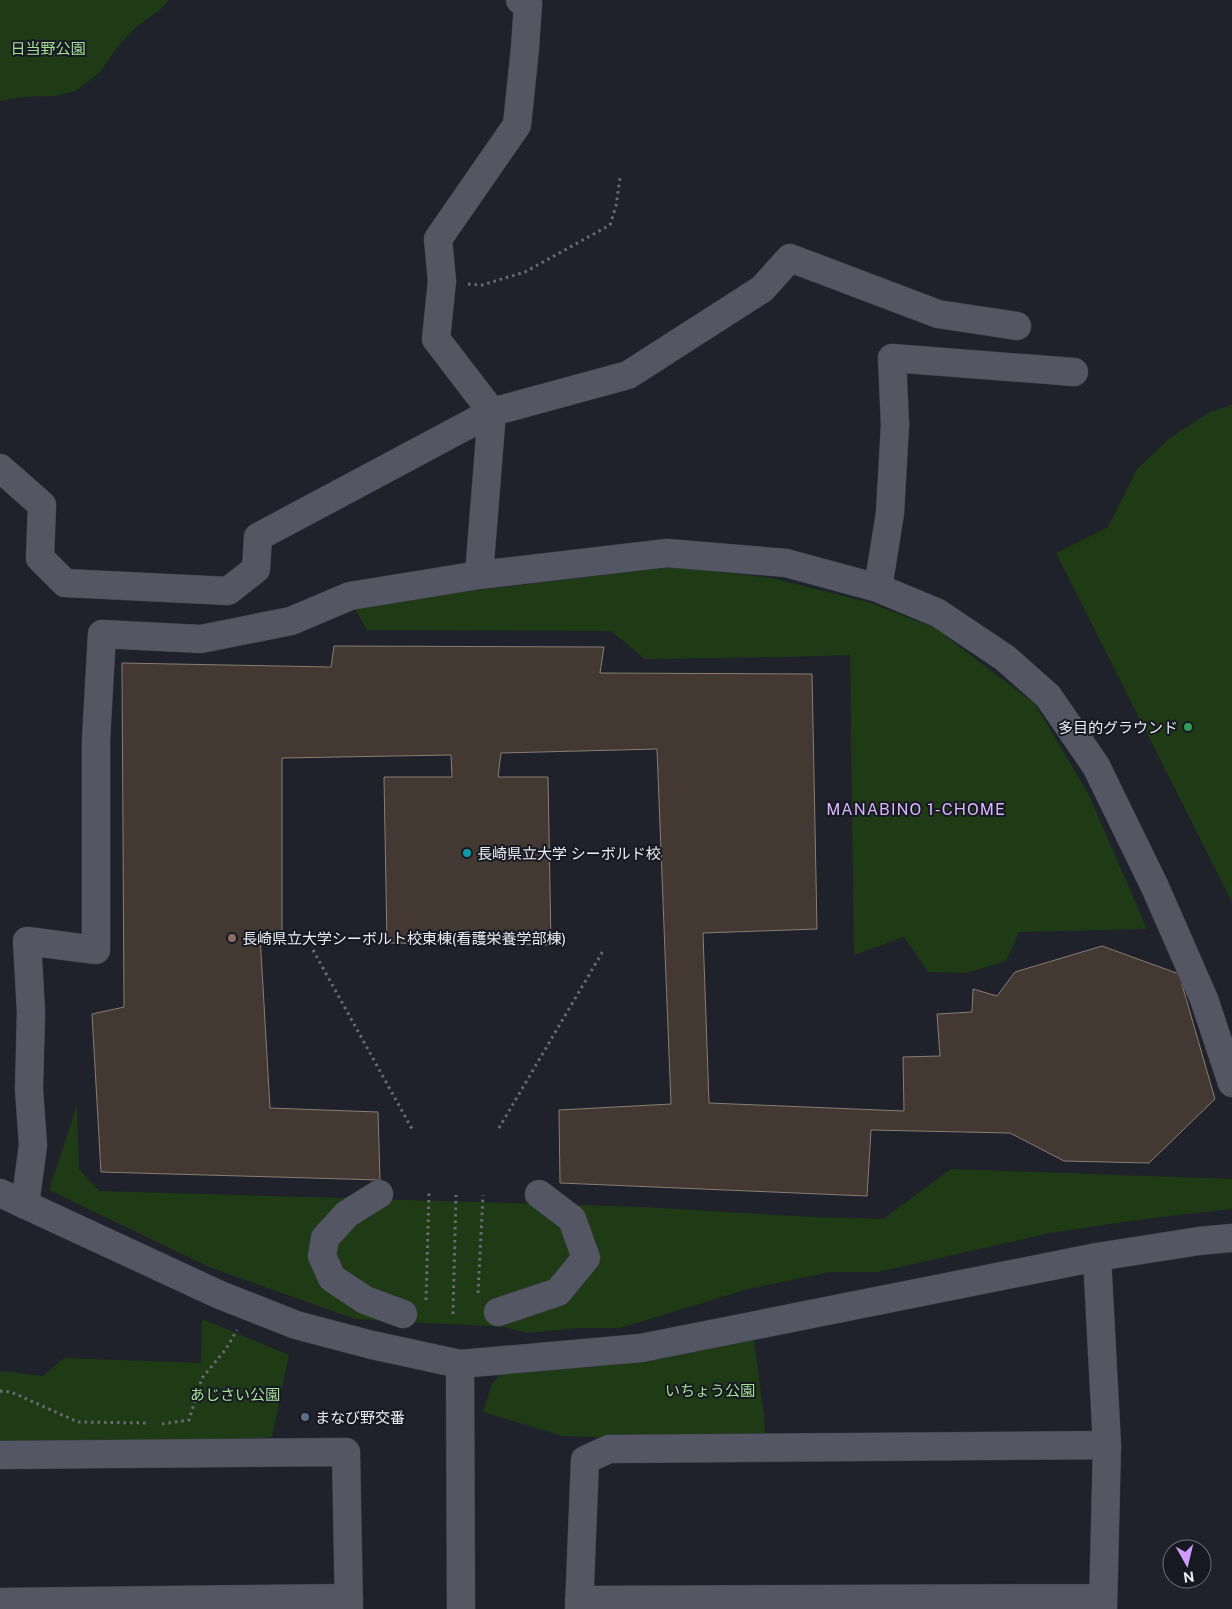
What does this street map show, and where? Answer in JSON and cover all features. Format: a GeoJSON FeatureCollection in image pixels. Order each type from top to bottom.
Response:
{"type":"FeatureCollection","features":[{"type":"Feature","properties":{"kind":"street"},"geometry":{"type":"LineString","coordinates":[[479,575],[492,412],[436,339],[442,282],[438,238],[517,125],[525,48],[527,1]]}},
{"type":"Feature","properties":{"kind":"street"},"geometry":{"type":"LineString","coordinates":[[0,468],[42,505],[40,558],[65,583],[228,591],[256,569],[258,537],[492,412],[628,374],[762,289],[790,258],[938,314],[1017,326]]}},
{"type":"Feature","properties":{"kind":"street"},"geometry":{"type":"LineString","coordinates":[[878,588],[890,513],[895,425],[892,358],[1074,372]]}},
{"type":"Feature","properties":{"kind":"street"},"geometry":{"type":"LineString","coordinates":[[25,1205],[33,1145],[29,1090],[31,1012],[28,942],[96,950],[96,740],[102,634],[201,639],[291,620],[350,596],[479,575],[667,553],[786,563],[878,588],[938,613],[1005,658],[1048,696],[1096,766],[1155,887],[1204,999],[1232,1083]]}},
{"type":"Feature","properties":{"kind":"street"},"geometry":{"type":"LineString","coordinates":[[0,1193],[220,1295],[296,1325],[372,1346],[460,1364],[641,1348],[1097,1258],[1199,1241],[1232,1238]]}},
{"type":"Feature","properties":{"kind":"street"},"geometry":{"type":"LineString","coordinates":[[379,1194],[347,1214],[325,1238],[322,1256],[332,1278],[364,1300],[414,1311]]}},
{"type":"Feature","properties":{"kind":"street"},"geometry":{"type":"LineString","coordinates":[[498,1312],[558,1292],[586,1258],[572,1219],[539,1194]]}},
{"type":"Feature","properties":{"kind":"street"},"geometry":{"type":"LineString","coordinates":[[1097,1258],[1107,1445],[1103,1604],[579,1604],[585,1460],[609,1449],[1107,1445]]}},
{"type":"Feature","properties":{"kind":"street"},"geometry":{"type":"LineString","coordinates":[[460,1364],[461,1609]]}},
{"type":"Feature","properties":{"kind":"street"},"geometry":{"type":"LineString","coordinates":[[0,1455],[346,1452],[349,1604],[0,1602]]}},
{"type":"Feature","properties":{"kind":"path"},"geometry":{"type":"LineString","coordinates":[[442,282],[482,285],[525,272],[610,225],[616,206],[620,178]]}},
{"type":"Feature","properties":{"kind":"path"},"geometry":{"type":"LineString","coordinates":[[313,950],[412,1129]]}},
{"type":"Feature","properties":{"kind":"path"},"geometry":{"type":"LineString","coordinates":[[499,1128],[603,951]]}},
{"type":"Feature","properties":{"kind":"path"},"geometry":{"type":"LineString","coordinates":[[414,1311],[429,1193]]}},
{"type":"Feature","properties":{"kind":"path"},"geometry":{"type":"LineString","coordinates":[[453,1314],[456,1195]]}},
{"type":"Feature","properties":{"kind":"path"},"geometry":{"type":"LineString","coordinates":[[478,1294],[483,1195]]}},
{"type":"Feature","properties":{"kind":"path"},"geometry":{"type":"LineString","coordinates":[[161,1424],[189,1420],[202,1378],[226,1349],[249,1306]]}},
{"type":"Feature","properties":{"kind":"path"},"geometry":{"type":"LineString","coordinates":[[0,1392],[11,1392],[78,1422],[152,1424]]}},
{"type":"Feature","properties":{"kind":"green space","name":"日当野公園"},"geometry":{"type":"Polygon","coordinates":[[[0,0],[169,0],[159,11],[137,26],[119,45],[100,72],[76,91],[54,96],[22,97],[0,101],[0,0]]]}},
{"type":"Feature","properties":{"kind":"green space","name":"多目的グラウンド"},"geometry":{"type":"Polygon","coordinates":[[[1232,405],[1232,902],[1056,553],[1108,527],[1137,469],[1171,437],[1212,411],[1232,405]]]}},
{"type":"Feature","properties":{"kind":"green space"},"geometry":{"type":"Polygon","coordinates":[[[672,567],[772,578],[868,602],[935,628],[1035,704],[1088,793],[1147,929],[1019,932],[1006,961],[966,973],[928,972],[904,937],[854,955],[850,655],[645,659],[611,631],[367,630],[354,607],[672,567]]]}},
{"type":"Feature","properties":{"kind":"green space"},"geometry":{"type":"Polygon","coordinates":[[[77,1105],[79,1169],[99,1191],[644,1207],[812,1217],[883,1219],[951,1169],[1232,1179],[1232,1209],[1144,1219],[1050,1233],[878,1272],[830,1272],[748,1289],[620,1328],[579,1328],[527,1333],[504,1327],[355,1319],[209,1267],[49,1190],[77,1105]]]}},
{"type":"Feature","properties":{"kind":"green space","name":"あじさい公園"},"geometry":{"type":"Polygon","coordinates":[[[202,1319],[289,1355],[272,1437],[213,1443],[0,1442],[0,1371],[43,1376],[64,1358],[201,1363],[202,1319]]]}},
{"type":"Feature","properties":{"kind":"green space","name":"いちょう公園"},"geometry":{"type":"Polygon","coordinates":[[[753,1334],[764,1415],[765,1439],[738,1441],[562,1436],[483,1412],[492,1384],[506,1367],[753,1334]]]}},
{"type":"Feature","properties":{"kind":"building","name":"長崎県立大学 シーボルド校"},"geometry":{"type":"Polygon","coordinates":[[[334,646],[604,647],[600,673],[812,674],[817,929],[703,933],[709,1103],[904,1111],[903,1057],[940,1056],[937,1014],[972,1012],[973,989],[997,996],[1015,972],[1102,946],[1179,974],[1215,1099],[1149,1163],[1064,1161],[1010,1133],[871,1130],[867,1196],[560,1183],[559,1110],[671,1104],[657,749],[501,753],[498,777],[548,777],[551,945],[387,943],[384,777],[452,777],[451,755],[282,758],[282,935],[260,935],[270,1108],[378,1112],[380,1180],[101,1172],[92,1014],[124,1007],[122,663],[331,667],[334,646]]]}},
{"type":"Feature","properties":{"kind":"place","name":"多目的グラウンド"},"geometry":{"type":"Point","coordinates":[1188,727]}},
{"type":"Feature","properties":{"kind":"place","name":"長崎県立大学 シーボルド校"},"geometry":{"type":"Point","coordinates":[467,853]}},
{"type":"Feature","properties":{"kind":"place","name":"長崎県立大学シーボルト校東棟(看護栄養学部棟)"},"geometry":{"type":"Point","coordinates":[232,938]}},
{"type":"Feature","properties":{"kind":"place","name":"まなび野交番"},"geometry":{"type":"Point","coordinates":[305,1417]}},
{"type":"Feature","properties":{"kind":"district","name":"MANABINO 1-CHOME"},"geometry":{"type":"Point","coordinates":[916,809]}}]}
